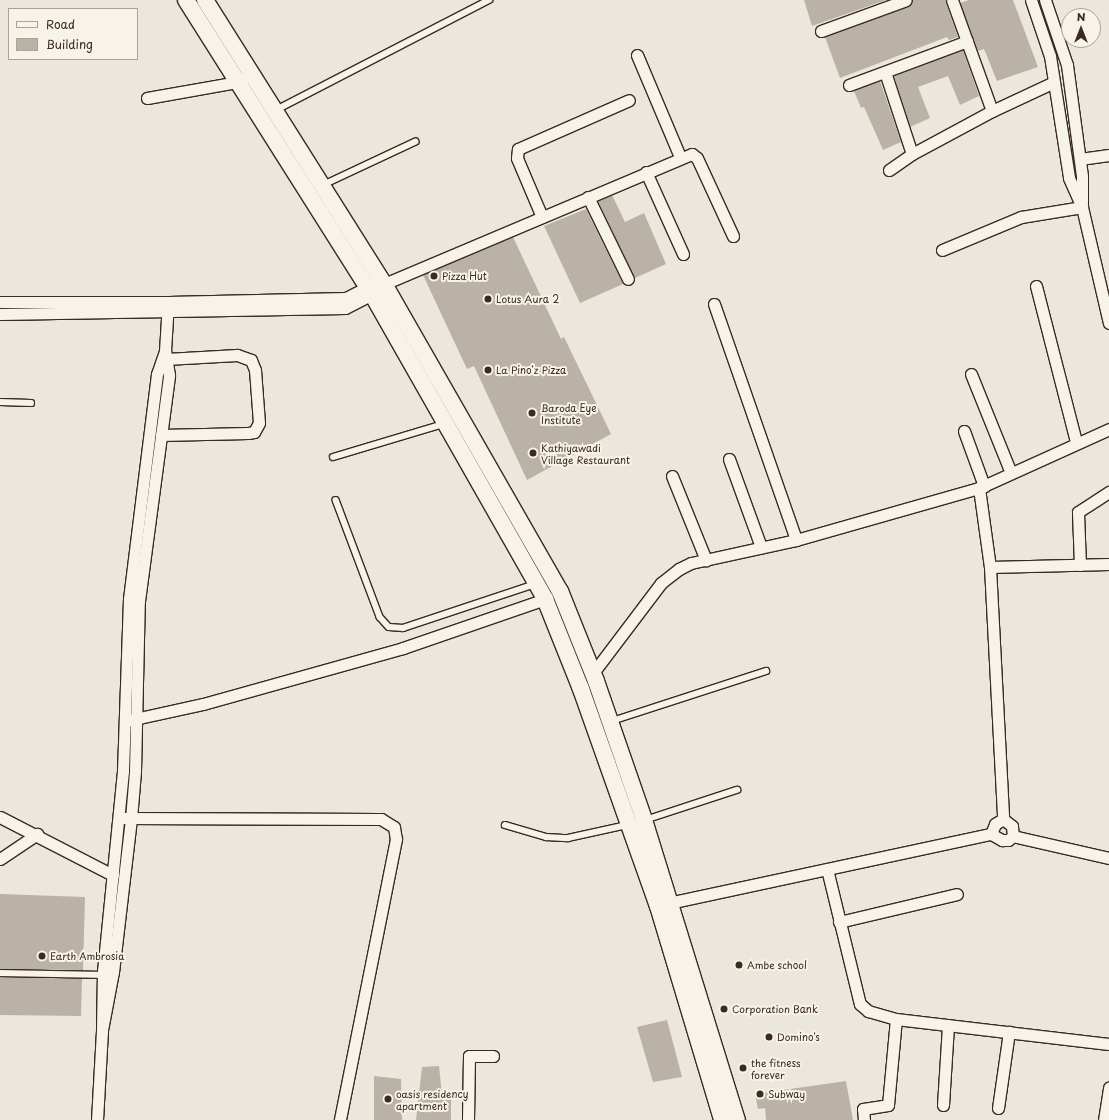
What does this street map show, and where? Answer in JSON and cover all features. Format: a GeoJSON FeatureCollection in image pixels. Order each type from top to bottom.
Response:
{"type":"FeatureCollection","features":[{"type":"Feature","properties":{"kind":"main road"},"geometry":{"type":"LineString","coordinates":[[186,0],[237,82],[378,287],[560,591],[593,673],[610,722],[637,822],[737,1120]]}},
{"type":"Feature","properties":{"kind":"main road"},"geometry":{"type":"LineString","coordinates":[[205,0],[323,185],[378,287],[447,423],[537,583],[545,599],[637,822]]}},
{"type":"Feature","properties":{"kind":"main road"},"geometry":{"type":"LineString","coordinates":[[664,904],[722,1120]]}},
{"type":"Feature","properties":{"kind":"street"},"geometry":{"type":"LineString","coordinates":[[821,31],[906,0]]}},
{"type":"Feature","properties":{"kind":"street"},"geometry":{"type":"LineString","coordinates":[[952,0],[992,111]]}},
{"type":"Feature","properties":{"kind":"street"},"geometry":{"type":"LineString","coordinates":[[1031,0],[1046,43],[1054,82],[1069,178],[1082,207]]}},
{"type":"Feature","properties":{"kind":"street"},"geometry":{"type":"LineString","coordinates":[[1045,0],[1067,65],[1080,159],[1082,207],[1109,323]]}},
{"type":"Feature","properties":{"kind":"street"},"geometry":{"type":"LineString","coordinates":[[849,85],[967,41]]}},
{"type":"Feature","properties":{"kind":"street"},"geometry":{"type":"LineString","coordinates":[[637,55],[680,157]]}},
{"type":"Feature","properties":{"kind":"street"},"geometry":{"type":"LineString","coordinates":[[885,72],[912,154]]}},
{"type":"Feature","properties":{"kind":"street"},"geometry":{"type":"LineString","coordinates":[[147,98],[237,82],[252,73]]}},
{"type":"Feature","properties":{"kind":"street"},"geometry":{"type":"LineString","coordinates":[[889,170],[912,154],[992,111],[1054,82]]}},
{"type":"Feature","properties":{"kind":"street"},"geometry":{"type":"LineString","coordinates":[[542,217],[517,158],[518,149],[629,100]]}},
{"type":"Feature","properties":{"kind":"street"},"geometry":{"type":"LineString","coordinates":[[0,314],[346,298],[378,287],[680,157],[692,154],[697,158],[733,236]]}},
{"type":"Feature","properties":{"kind":"street"},"geometry":{"type":"LineString","coordinates":[[1080,159],[1109,155]]}},
{"type":"Feature","properties":{"kind":"street"},"geometry":{"type":"LineString","coordinates":[[646,172],[683,254]]}},
{"type":"Feature","properties":{"kind":"street"},"geometry":{"type":"LineString","coordinates":[[588,197],[628,279]]}},
{"type":"Feature","properties":{"kind":"street"},"geometry":{"type":"LineString","coordinates":[[942,250],[1021,217],[1082,207]]}},
{"type":"Feature","properties":{"kind":"street"},"geometry":{"type":"LineString","coordinates":[[1036,286],[1076,442]]}},
{"type":"Feature","properties":{"kind":"street"},"geometry":{"type":"LineString","coordinates":[[0,302],[168,307]]}},
{"type":"Feature","properties":{"kind":"street"},"geometry":{"type":"LineString","coordinates":[[714,304],[796,540]]}},
{"type":"Feature","properties":{"kind":"street"},"geometry":{"type":"LineString","coordinates":[[97,1120],[102,1030],[102,975],[118,818],[130,720],[139,601],[169,375],[166,355],[168,307]]}},
{"type":"Feature","properties":{"kind":"street"},"geometry":{"type":"LineString","coordinates":[[161,435],[248,433],[254,432],[259,423],[255,370],[251,360],[237,355],[166,355]]}},
{"type":"Feature","properties":{"kind":"street"},"geometry":{"type":"LineString","coordinates":[[102,1030],[113,972],[131,819],[129,599],[156,374],[166,355]]}},
{"type":"Feature","properties":{"kind":"street"},"geometry":{"type":"LineString","coordinates":[[971,374],[1011,473]]}},
{"type":"Feature","properties":{"kind":"street"},"geometry":{"type":"LineString","coordinates":[[593,673],[661,583],[679,569],[706,560],[796,540],[981,487],[1076,442],[1109,429]]}},
{"type":"Feature","properties":{"kind":"street"},"geometry":{"type":"LineString","coordinates":[[964,431],[981,487],[990,567],[1003,819],[1012,826],[1013,836]]}},
{"type":"Feature","properties":{"kind":"street"},"geometry":{"type":"LineString","coordinates":[[730,459],[761,548]]}},
{"type":"Feature","properties":{"kind":"street"},"geometry":{"type":"LineString","coordinates":[[672,476],[706,560]]}},
{"type":"Feature","properties":{"kind":"street"},"geometry":{"type":"LineString","coordinates":[[1080,565],[1078,512],[1109,492]]}},
{"type":"Feature","properties":{"kind":"street"},"geometry":{"type":"LineString","coordinates":[[990,567],[1109,564]]}},
{"type":"Feature","properties":{"kind":"street"},"geometry":{"type":"LineString","coordinates":[[130,720],[203,704],[403,648],[545,599]]}},
{"type":"Feature","properties":{"kind":"street"},"geometry":{"type":"LineString","coordinates":[[0,817],[37,834],[113,875]]}},
{"type":"Feature","properties":{"kind":"street"},"geometry":{"type":"LineString","coordinates":[[118,818],[381,819],[394,827],[396,839],[340,1120]]}},
{"type":"Feature","properties":{"kind":"street"},"geometry":{"type":"LineString","coordinates":[[991,834],[995,824],[1003,819]]}},
{"type":"Feature","properties":{"kind":"street"},"geometry":{"type":"LineString","coordinates":[[0,860],[37,834]]}},
{"type":"Feature","properties":{"kind":"street"},"geometry":{"type":"LineString","coordinates":[[664,904],[991,834],[1002,840],[1008,840],[1013,836]]}},
{"type":"Feature","properties":{"kind":"street"},"geometry":{"type":"LineString","coordinates":[[1013,836],[1109,858]]}},
{"type":"Feature","properties":{"kind":"street"},"geometry":{"type":"LineString","coordinates":[[827,869],[860,1004],[868,1011],[896,1019],[1109,1044]]}},
{"type":"Feature","properties":{"kind":"street"},"geometry":{"type":"LineString","coordinates":[[839,922],[956,894]]}},
{"type":"Feature","properties":{"kind":"street"},"geometry":{"type":"LineString","coordinates":[[864,1120],[863,1110],[888,1105],[896,1019]]}},
{"type":"Feature","properties":{"kind":"street"},"geometry":{"type":"LineString","coordinates":[[943,1105],[948,1025]]}},
{"type":"Feature","properties":{"kind":"street"},"geometry":{"type":"LineString","coordinates":[[998,1108],[1010,1032]]}},
{"type":"Feature","properties":{"kind":"street"},"geometry":{"type":"LineString","coordinates":[[468,1120],[469,1056],[492,1056]]}},
{"type":"Feature","properties":{"kind":"street"},"geometry":{"type":"LineString","coordinates":[[1104,1120],[1109,1087]]}},
{"type":"Feature","properties":{"kind":"lane"},"geometry":{"type":"LineString","coordinates":[[276,110],[489,0]]}},
{"type":"Feature","properties":{"kind":"lane"},"geometry":{"type":"LineString","coordinates":[[323,185],[415,142]]}},
{"type":"Feature","properties":{"kind":"lane"},"geometry":{"type":"LineString","coordinates":[[0,402],[31,403]]}},
{"type":"Feature","properties":{"kind":"lane"},"geometry":{"type":"LineString","coordinates":[[333,457],[447,423]]}},
{"type":"Feature","properties":{"kind":"lane"},"geometry":{"type":"LineString","coordinates":[[336,500],[380,617],[389,627],[403,628],[537,583]]}},
{"type":"Feature","properties":{"kind":"lane"},"geometry":{"type":"LineString","coordinates":[[610,722],[766,671]]}},
{"type":"Feature","properties":{"kind":"lane"},"geometry":{"type":"LineString","coordinates":[[505,825],[546,837],[568,838],[637,822],[737,790]]}},
{"type":"Feature","properties":{"kind":"lane"},"geometry":{"type":"LineString","coordinates":[[0,973],[102,975]]}},
{"type":"Feature","properties":{"kind":"building"},"geometry":{"type":"Polygon","coordinates":[[[804,0],[886,0],[812,26],[804,0]]]}},
{"type":"Feature","properties":{"kind":"building"},"geometry":{"type":"Polygon","coordinates":[[[913,0],[945,0],[958,37],[949,40],[947,37],[840,78],[825,37],[908,7],[913,0]]]}},
{"type":"Feature","properties":{"kind":"building"},"geometry":{"type":"Polygon","coordinates":[[[969,0],[1013,0],[1038,67],[997,81],[984,49],[978,51],[960,3],[969,0]]]}},
{"type":"Feature","properties":{"kind":"building"},"geometry":{"type":"Polygon","coordinates":[[[963,50],[979,96],[960,105],[948,76],[918,87],[930,118],[910,127],[894,76],[963,50]]]}},
{"type":"Feature","properties":{"kind":"building"},"geometry":{"type":"Polygon","coordinates":[[[880,81],[901,142],[883,150],[864,107],[861,108],[854,91],[880,81]]]}},
{"type":"Feature","properties":{"kind":"building"},"geometry":{"type":"Polygon","coordinates":[[[612,195],[625,222],[644,213],[666,264],[635,278],[598,201],[612,195]]]}},
{"type":"Feature","properties":{"kind":"building"},"geometry":{"type":"Polygon","coordinates":[[[586,209],[623,284],[580,303],[544,226],[586,209]]]}},
{"type":"Feature","properties":{"kind":"building"},"geometry":{"type":"Polygon","coordinates":[[[513,237],[561,339],[564,337],[611,434],[527,480],[474,366],[467,369],[423,275],[513,237]]]}},
{"type":"Feature","properties":{"kind":"building","name":"Earth Ambrosia"},"geometry":{"type":"Polygon","coordinates":[[[0,894],[85,897],[83,970],[0,969],[0,894]]]}},
{"type":"Feature","properties":{"kind":"building"},"geometry":{"type":"Polygon","coordinates":[[[0,977],[82,979],[81,1016],[0,1015],[0,977]]]}},
{"type":"Feature","properties":{"kind":"building"},"geometry":{"type":"Polygon","coordinates":[[[667,1020],[682,1077],[653,1082],[637,1027],[667,1020]]]}},
{"type":"Feature","properties":{"kind":"building"},"geometry":{"type":"Polygon","coordinates":[[[439,1066],[442,1095],[451,1095],[451,1120],[416,1120],[422,1067],[439,1066]]]}},
{"type":"Feature","properties":{"kind":"building","name":"oasis residency apartment"},"geometry":{"type":"Polygon","coordinates":[[[374,1076],[401,1079],[402,1120],[374,1120],[374,1076]]]}},
{"type":"Feature","properties":{"kind":"building"},"geometry":{"type":"Polygon","coordinates":[[[846,1081],[853,1120],[766,1120],[765,1108],[758,1109],[755,1094],[846,1081]]]}},
{"type":"Feature","properties":{"kind":"place","name":"Pizza Hut"},"geometry":{"type":"Point","coordinates":[434,276]}},
{"type":"Feature","properties":{"kind":"place","name":"Lotus Aura 2"},"geometry":{"type":"Point","coordinates":[488,299]}},
{"type":"Feature","properties":{"kind":"place","name":"La Pino'z Pizza"},"geometry":{"type":"Point","coordinates":[488,370]}},
{"type":"Feature","properties":{"kind":"place","name":"Baroda Eye Institute"},"geometry":{"type":"Point","coordinates":[532,413]}},
{"type":"Feature","properties":{"kind":"place","name":"Kathiyawadi Village Restaurant"},"geometry":{"type":"Point","coordinates":[533,453]}},
{"type":"Feature","properties":{"kind":"place","name":"Earth Ambrosia"},"geometry":{"type":"Point","coordinates":[42,956]}},
{"type":"Feature","properties":{"kind":"place","name":"Ambe school"},"geometry":{"type":"Point","coordinates":[739,965]}},
{"type":"Feature","properties":{"kind":"place","name":"Corporation Bank"},"geometry":{"type":"Point","coordinates":[724,1009]}},
{"type":"Feature","properties":{"kind":"place","name":"Domino's"},"geometry":{"type":"Point","coordinates":[769,1037]}},
{"type":"Feature","properties":{"kind":"place","name":"the fitness forever"},"geometry":{"type":"Point","coordinates":[743,1068]}},
{"type":"Feature","properties":{"kind":"place","name":"Subway"},"geometry":{"type":"Point","coordinates":[760,1094]}},
{"type":"Feature","properties":{"kind":"place","name":"oasis residency apartment"},"geometry":{"type":"Point","coordinates":[388,1099]}}]}
